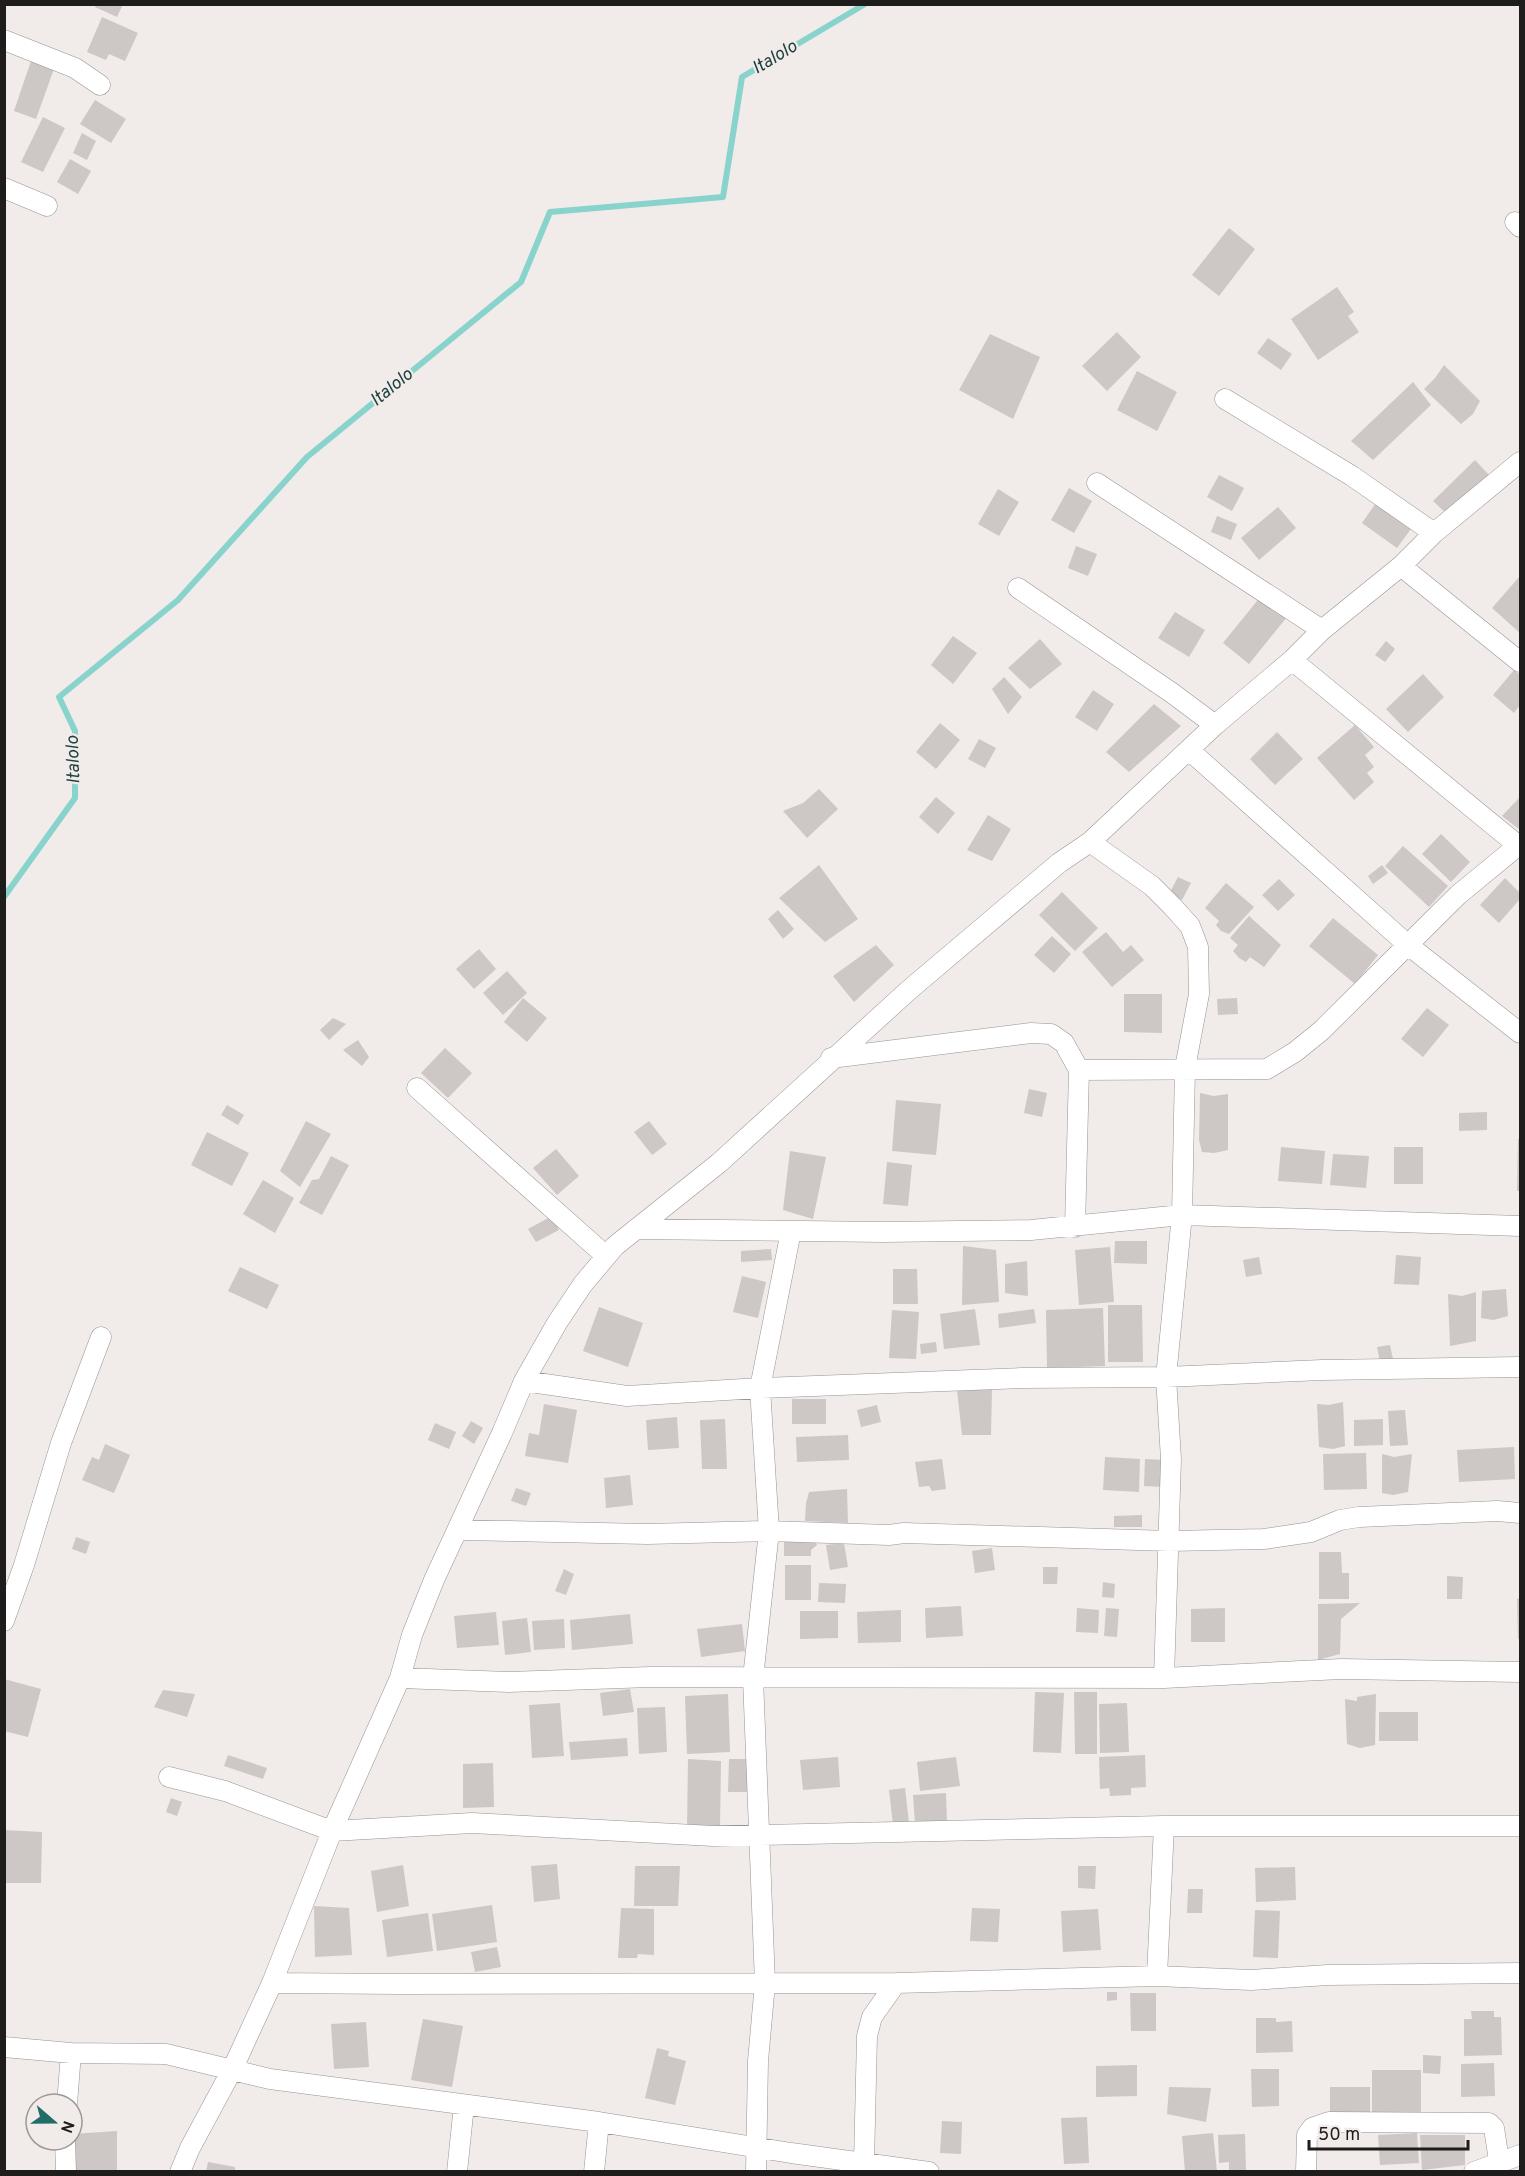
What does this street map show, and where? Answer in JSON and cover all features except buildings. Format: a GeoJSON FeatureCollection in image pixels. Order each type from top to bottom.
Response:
{"type":"FeatureCollection","features":[{"type":"Feature","properties":{"kind":"street"},"geometry":{"type":"LineString","coordinates":[[4,40],[75,68],[99,85]]}},
{"type":"Feature","properties":{"kind":"street"},"geometry":{"type":"LineString","coordinates":[[4,188],[47,206]]}},
{"type":"Feature","properties":{"kind":"street"},"geometry":{"type":"LineString","coordinates":[[1225,399],[1353,476],[1434,533]]}},
{"type":"Feature","properties":{"kind":"street"},"geometry":{"type":"LineString","coordinates":[[180,2172],[190,2148],[232,2070],[272,1983],[332,1831],[400,1678],[412,1635],[434,1580],[459,1530],[524,1381],[576,1293],[615,1246],[718,1163],[831,1058],[1050,870],[1090,842],[1215,725],[1292,660],[1322,630],[1401,566],[1434,533],[1521,462]]}},
{"type":"Feature","properties":{"kind":"street"},"geometry":{"type":"LineString","coordinates":[[1097,483],[1322,630]]}},
{"type":"Feature","properties":{"kind":"street"},"geometry":{"type":"LineString","coordinates":[[1401,566],[1521,662]]}},
{"type":"Feature","properties":{"kind":"street"},"geometry":{"type":"LineString","coordinates":[[1018,588],[1215,725]]}},
{"type":"Feature","properties":{"kind":"street"},"geometry":{"type":"LineString","coordinates":[[1079,1070],[1267,1069],[1295,1052],[1321,1031],[1458,896],[1520,845],[1292,660]]}},
{"type":"Feature","properties":{"kind":"street"},"geometry":{"type":"LineString","coordinates":[[1189,750],[1408,945],[1521,1034]]}},
{"type":"Feature","properties":{"kind":"street"},"geometry":{"type":"LineString","coordinates":[[1090,842],[1152,886],[1190,926],[1198,947],[1198,994],[1185,1068],[1182,1215],[1166,1377],[1171,1459],[1164,1678]]}},
{"type":"Feature","properties":{"kind":"street"},"geometry":{"type":"LineString","coordinates":[[831,1058],[1041,1034],[1051,1034],[1064,1043],[1079,1070],[1075,1227]]}},
{"type":"Feature","properties":{"kind":"street"},"geometry":{"type":"LineString","coordinates":[[417,1088],[606,1256]]}},
{"type":"Feature","properties":{"kind":"street"},"geometry":{"type":"LineString","coordinates":[[636,1229],[963,1231],[1075,1227],[1182,1215],[1521,1226]]}},
{"type":"Feature","properties":{"kind":"street"},"geometry":{"type":"LineString","coordinates":[[756,2172],[760,2026],[765,1983],[753,1678],[769,1531],[760,1388],[791,1231]]}},
{"type":"Feature","properties":{"kind":"street"},"geometry":{"type":"LineString","coordinates":[[4,1621],[24,1565],[61,1443],[101,1337]]}},
{"type":"Feature","properties":{"kind":"street"},"geometry":{"type":"LineString","coordinates":[[524,1381],[627,1396],[760,1388],[1022,1378],[1166,1377],[1322,1370],[1521,1367]]}},
{"type":"Feature","properties":{"kind":"street"},"geometry":{"type":"LineString","coordinates":[[459,1530],[647,1534],[769,1531],[889,1535],[903,1533],[1170,1541],[1279,1537],[1311,1532],[1340,1520],[1359,1517],[1497,1511],[1521,1513]]}},
{"type":"Feature","properties":{"kind":"street"},"geometry":{"type":"LineString","coordinates":[[400,1678],[509,1682],[650,1677],[1164,1678],[1341,1669],[1521,1672]]}},
{"type":"Feature","properties":{"kind":"street"},"geometry":{"type":"LineString","coordinates":[[170,1777],[225,1791],[332,1831],[472,1823],[713,1836],[758,1833],[1164,1826],[1521,1826]]}},
{"type":"Feature","properties":{"kind":"street"},"geometry":{"type":"LineString","coordinates":[[1157,1976],[1164,1826]]}},
{"type":"Feature","properties":{"kind":"street"},"geometry":{"type":"LineString","coordinates":[[272,1983],[896,1983],[1157,1976],[1251,1980],[1328,1975],[1521,1973]]}},
{"type":"Feature","properties":{"kind":"street"},"geometry":{"type":"LineString","coordinates":[[864,2163],[867,2036],[872,2017],[896,1983]]}},
{"type":"Feature","properties":{"kind":"street"},"geometry":{"type":"LineString","coordinates":[[4,2048],[166,2054],[270,2079],[599,2122],[929,2172]]}},
{"type":"Feature","properties":{"kind":"street"},"geometry":{"type":"LineString","coordinates":[[68,2092],[71,2052]]}},
{"type":"Feature","properties":{"kind":"street"},"geometry":{"type":"LineString","coordinates":[[457,2172],[464,2105]]}},
{"type":"Feature","properties":{"kind":"street"},"geometry":{"type":"LineString","coordinates":[[594,2172],[599,2122]]}},
{"type":"Feature","properties":{"kind":"street"},"geometry":{"type":"LineString","coordinates":[[1306,2172],[1307,2134],[1311,2127],[1329,2122],[1490,2123],[1494,2128],[1499,2161]]}},
{"type":"Feature","properties":{"kind":"street"},"geometry":{"type":"LineString","coordinates":[[65,2152],[66,2172]]}},
{"type":"Feature","properties":{"kind":"street"},"geometry":{"type":"LineString","coordinates":[[1474,2172],[1499,2161],[1521,2155]]}},
{"type":"Feature","properties":{"kind":"waterway","name":"Italolo"},"geometry":{"type":"LineString","coordinates":[[4,897],[75,798],[75,731],[59,697],[178,600],[307,457],[521,282],[550,212],[723,197],[742,77],[865,4]]}}]}
